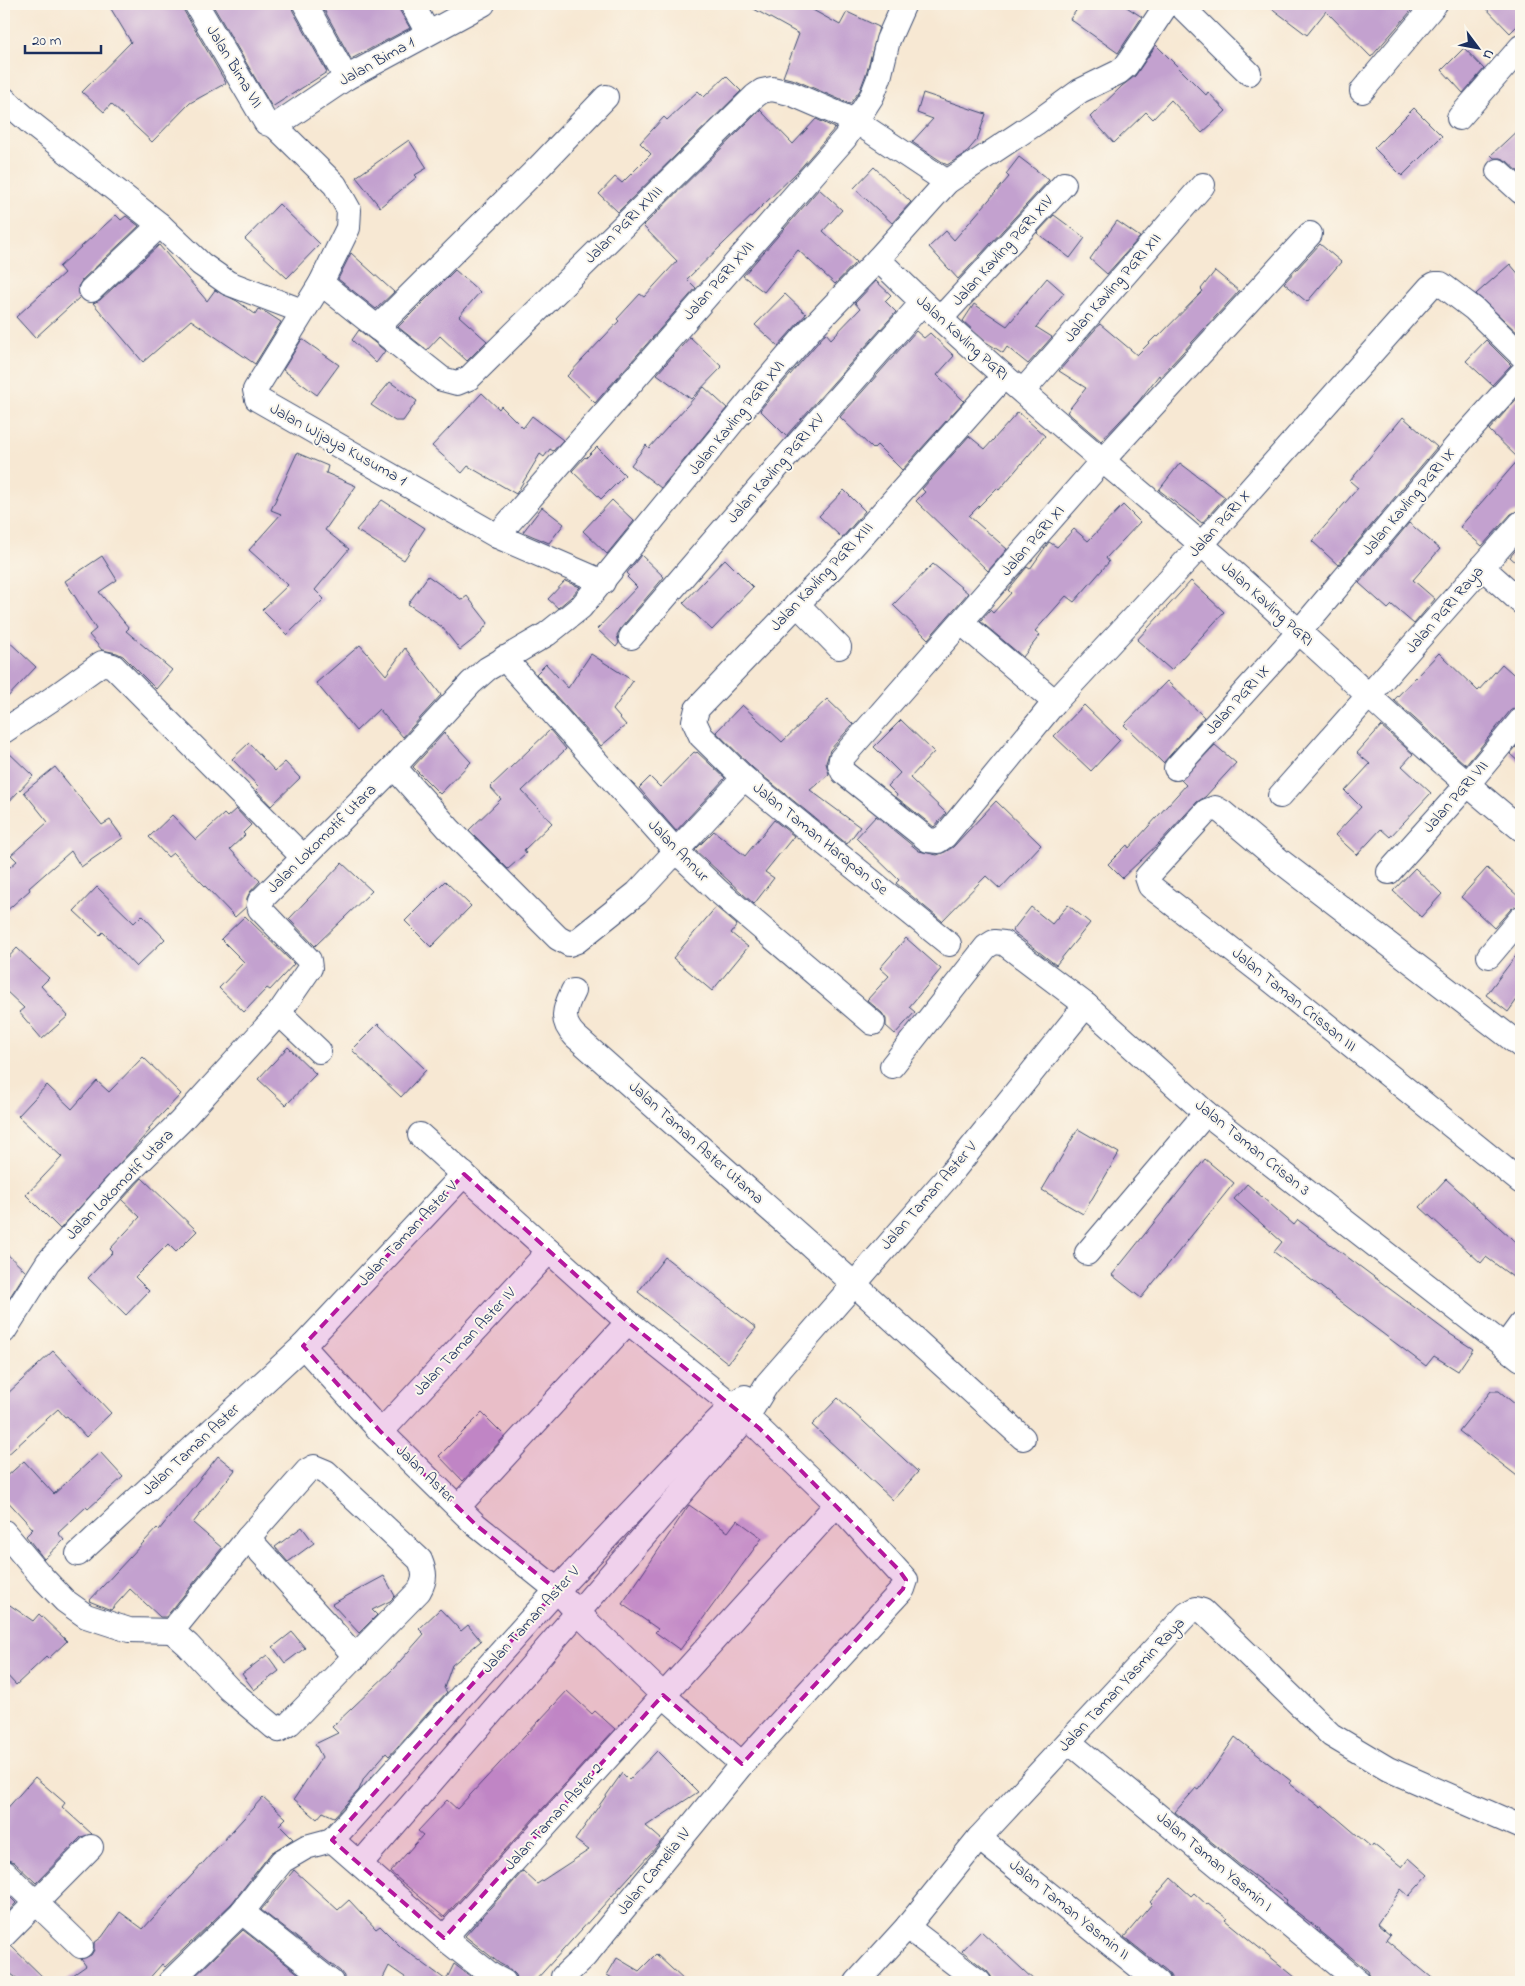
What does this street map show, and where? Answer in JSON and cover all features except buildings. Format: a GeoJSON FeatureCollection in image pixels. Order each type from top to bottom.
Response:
{"type":"FeatureCollection","features":[{"type":"Feature","properties":{"kind":"street","name":"Jalan Bima VII"},"geometry":{"type":"LineString","coordinates":[[196,4],[266,122],[275,126]]}},
{"type":"Feature","properties":{"kind":"street"},"geometry":{"type":"LineString","coordinates":[[305,4],[346,78]]}},
{"type":"Feature","properties":{"kind":"street"},"geometry":{"type":"LineString","coordinates":[[412,4],[428,33]]}},
{"type":"Feature","properties":{"kind":"street","name":"Jalan Bima 1"},"geometry":{"type":"LineString","coordinates":[[275,126],[346,78],[483,4]]}},
{"type":"Feature","properties":{"kind":"street","name":"Jalan PGRI XVII"},"geometry":{"type":"LineString","coordinates":[[497,536],[845,138],[872,96],[879,78],[888,40],[904,4]]}},
{"type":"Feature","properties":{"kind":"street","name":"Jalan Kavling PGRI XVI"},"geometry":{"type":"LineString","coordinates":[[603,582],[762,386],[810,330],[878,259],[946,182],[1080,91],[1119,72],[1126,66],[1167,4]]}},
{"type":"Feature","properties":{"kind":"street"},"geometry":{"type":"LineString","coordinates":[[1179,4],[1249,73]]}},
{"type":"Feature","properties":{"kind":"street"},"geometry":{"type":"LineString","coordinates":[[1362,91],[1435,4]]}},
{"type":"Feature","properties":{"kind":"street"},"geometry":{"type":"LineString","coordinates":[[1460,118],[1521,47]]}},
{"type":"Feature","properties":{"kind":"street","name":"Jalan PGRI XVIII"},"geometry":{"type":"LineString","coordinates":[[321,283],[442,379],[457,383],[469,378],[762,91],[772,89],[790,94],[857,122],[946,182]]}},
{"type":"Feature","properties":{"kind":"street"},"geometry":{"type":"LineString","coordinates":[[377,328],[541,165],[606,97]]}},
{"type":"Feature","properties":{"kind":"street"},"geometry":{"type":"LineString","coordinates":[[4,99],[160,225],[201,264],[228,283],[302,311]]}},
{"type":"Feature","properties":{"kind":"street","name":"Jalan Wijaya Kusuma 1"},"geometry":{"type":"LineString","coordinates":[[275,126],[335,184],[348,210],[348,228],[321,283],[255,390],[256,399],[497,536],[603,582]]}},
{"type":"Feature","properties":{"kind":"street"},"geometry":{"type":"LineString","coordinates":[[1498,170],[1521,192]]}},
{"type":"Feature","properties":{"kind":"street","name":"Jalan Kavling PGRI XIV"},"geometry":{"type":"LineString","coordinates":[[941,318],[1064,184]]}},
{"type":"Feature","properties":{"kind":"street","name":"Jalan Kavling PGRI XII"},"geometry":{"type":"LineString","coordinates":[[1023,391],[1203,185]]}},
{"type":"Feature","properties":{"kind":"street"},"geometry":{"type":"LineString","coordinates":[[91,290],[160,225]]}},
{"type":"Feature","properties":{"kind":"street","name":"Jalan PGRI XI"},"geometry":{"type":"LineString","coordinates":[[928,840],[843,772],[840,765],[841,759],[1102,461],[1310,234]]}},
{"type":"Feature","properties":{"kind":"street","name":"Jalan Kavling PGRI"},"geometry":{"type":"LineString","coordinates":[[878,259],[922,303],[1004,376],[1202,545],[1300,632],[1369,698],[1467,785],[1521,829]]}},
{"type":"Feature","properties":{"kind":"street","name":"Jalan PGRI X"},"geometry":{"type":"LineString","coordinates":[[928,840],[938,841],[945,836],[1056,702],[1202,545],[1435,284],[1441,284],[1474,309],[1521,355]]}},
{"type":"Feature","properties":{"kind":"street","name":"Jalan Kavling PGRI XV"},"geometry":{"type":"LineString","coordinates":[[631,637],[922,303]]}},
{"type":"Feature","properties":{"kind":"street","name":"Jalan Kavling PGRI IX"},"geometry":{"type":"LineString","coordinates":[[1300,632],[1464,437],[1521,374]]}},
{"type":"Feature","properties":{"kind":"street","name":"Jalan Kavling PGRI XIII"},"geometry":{"type":"LineString","coordinates":[[744,778],[701,736],[694,721],[697,709],[851,548],[1004,376]]}},
{"type":"Feature","properties":{"kind":"street","name":"Jalan PGRI Raya"},"geometry":{"type":"LineString","coordinates":[[1280,796],[1369,698],[1521,523]]}},
{"type":"Feature","properties":{"kind":"street"},"geometry":{"type":"LineString","coordinates":[[1482,567],[1521,602]]}},
{"type":"Feature","properties":{"kind":"street","name":"Jalan Lokomotif Utara"},"geometry":{"type":"LineString","coordinates":[[4,1331],[48,1262],[126,1174],[180,1122],[279,1013],[310,968],[309,960],[260,909],[258,905],[260,901],[394,767],[471,683],[504,658],[547,634],[581,607],[603,582]]}},
{"type":"Feature","properties":{"kind":"street"},"geometry":{"type":"LineString","coordinates":[[797,604],[839,647]]}},
{"type":"Feature","properties":{"kind":"street"},"geometry":{"type":"LineString","coordinates":[[962,623],[1056,702]]}},
{"type":"Feature","properties":{"kind":"street","name":"Jalan PGRI IX"},"geometry":{"type":"LineString","coordinates":[[1176,768],[1300,632]]}},
{"type":"Feature","properties":{"kind":"street","name":"Jalan Annur"},"geometry":{"type":"LineString","coordinates":[[504,658],[675,850],[718,891],[872,1023]]}},
{"type":"Feature","properties":{"kind":"street"},"geometry":{"type":"LineString","coordinates":[[4,730],[102,663],[107,663],[113,666],[303,857]]}},
{"type":"Feature","properties":{"kind":"street","name":"Jalan PGRI VII"},"geometry":{"type":"LineString","coordinates":[[1389,872],[1467,785],[1521,720]]}},
{"type":"Feature","properties":{"kind":"street","name":"Jalan Taman Harapan Se"},"geometry":{"type":"LineString","coordinates":[[394,767],[456,835],[558,938],[569,944],[577,941],[637,893],[744,778],[949,944]]}},
{"type":"Feature","properties":{"kind":"street","name":"Jalan Taman Crissan III"},"geometry":{"type":"LineString","coordinates":[[1521,1046],[1279,860],[1215,808],[1207,811],[1147,877],[1150,886],[1262,973],[1521,1182]]}},
{"type":"Feature","properties":{"kind":"street"},"geometry":{"type":"LineString","coordinates":[[1489,956],[1521,918]]}},
{"type":"Feature","properties":{"kind":"street","name":"Jalan Taman Crisan 3"},"geometry":{"type":"LineString","coordinates":[[892,1066],[986,947],[994,942],[1004,943],[1086,1004],[1206,1113],[1513,1353]]}},
{"type":"Feature","properties":{"kind":"street","name":"Jalan Taman Aster Utama"},"geometry":{"type":"LineString","coordinates":[[573,992],[566,1011],[565,1020],[568,1028],[1023,1438]]}},
{"type":"Feature","properties":{"kind":"street","name":"Jalan Taman Aster V"},"geometry":{"type":"LineString","coordinates":[[332,1840],[557,1590],[767,1384],[853,1283],[952,1172],[1086,1004]]}},
{"type":"Feature","properties":{"kind":"street"},"geometry":{"type":"LineString","coordinates":[[279,1013],[319,1050]]}},
{"type":"Feature","properties":{"kind":"street"},"geometry":{"type":"LineString","coordinates":[[1087,1253],[1206,1113]]}},
{"type":"Feature","properties":{"kind":"street"},"geometry":{"type":"LineString","coordinates":[[420,1134],[464,1174]]}},
{"type":"Feature","properties":{"kind":"street","name":"Jalan Taman Aster V"},"geometry":{"type":"LineString","coordinates":[[303,1346],[464,1174],[628,1322],[740,1411],[837,1504],[899,1570],[906,1580],[902,1589],[742,1764]]}},
{"type":"Feature","properties":{"kind":"street","name":"Jalan Taman Aster IV"},"geometry":{"type":"LineString","coordinates":[[381,1432],[549,1251]]}},
{"type":"Feature","properties":{"kind":"street"},"geometry":{"type":"LineString","coordinates":[[458,1507],[628,1322]]}},
{"type":"Feature","properties":{"kind":"street"},"geometry":{"type":"LineString","coordinates":[[1513,1353],[1521,1324]]}},
{"type":"Feature","properties":{"kind":"street","name":"Jalan Aster"},"geometry":{"type":"LineString","coordinates":[[303,1346],[381,1432],[476,1525],[557,1590],[577,1612]]}},
{"type":"Feature","properties":{"kind":"street","name":"Jalan Taman Aster"},"geometry":{"type":"LineString","coordinates":[[78,1554],[303,1346]]}},
{"type":"Feature","properties":{"kind":"street","name":"Jalan Taman Aster V"},"geometry":{"type":"LineString","coordinates":[[361,1863],[577,1612],[740,1411]]}},
{"type":"Feature","properties":{"kind":"street"},"geometry":{"type":"LineString","coordinates":[[4,1532],[41,1576],[66,1601],[86,1616],[129,1630],[172,1632],[188,1645],[230,1689],[274,1728],[279,1730],[290,1723],[420,1591],[424,1582],[425,1572],[420,1560],[326,1472],[314,1467],[307,1471],[248,1538],[172,1632]]}},
{"type":"Feature","properties":{"kind":"street"},"geometry":{"type":"LineString","coordinates":[[663,1695],[837,1504]]}},
{"type":"Feature","properties":{"kind":"street"},"geometry":{"type":"LineString","coordinates":[[248,1538],[356,1657]]}},
{"type":"Feature","properties":{"kind":"street","name":"Jalan Taman Yasmin Raya"},"geometry":{"type":"LineString","coordinates":[[907,1927],[979,1838],[1187,1614],[1196,1608],[1203,1611],[1331,1735],[1388,1769],[1521,1827]]}},
{"type":"Feature","properties":{"kind":"street"},"geometry":{"type":"LineString","coordinates":[[577,1612],[663,1695],[742,1764]]}},
{"type":"Feature","properties":{"kind":"street","name":"Jalan Taman Aster 2"},"geometry":{"type":"LineString","coordinates":[[444,1938],[663,1695]]}},
{"type":"Feature","properties":{"kind":"street","name":"Jalan Taman Yasmin I"},"geometry":{"type":"LineString","coordinates":[[1069,1742],[1359,1982]]}},
{"type":"Feature","properties":{"kind":"street","name":"Jalan Camelia IV"},"geometry":{"type":"LineString","coordinates":[[561,1980],[585,1956],[742,1764]]}},
{"type":"Feature","properties":{"kind":"street","name":"Jalan Taman Yasmin II"},"geometry":{"type":"LineString","coordinates":[[979,1838],[1158,1982]]}},
{"type":"Feature","properties":{"kind":"street"},"geometry":{"type":"LineString","coordinates":[[175,1981],[242,1912],[282,1861],[306,1847],[332,1840],[361,1863],[444,1938],[491,1975],[504,1982]]}},
{"type":"Feature","properties":{"kind":"street"},"geometry":{"type":"LineString","coordinates":[[4,1935],[91,1846]]}},
{"type":"Feature","properties":{"kind":"street"},"geometry":{"type":"LineString","coordinates":[[4,1872],[81,1946]]}},
{"type":"Feature","properties":{"kind":"street"},"geometry":{"type":"LineString","coordinates":[[242,1912],[331,1982]]}},
{"type":"Feature","properties":{"kind":"street"},"geometry":{"type":"LineString","coordinates":[[857,1982],[907,1927],[979,1982]]}},
{"type":"Feature","properties":{"kind":"highlighted area"},"geometry":{"type":"Polygon","coordinates":[[[464,1174],[628,1322],[759,1428],[899,1570],[906,1580],[903,1589],[742,1764],[663,1695],[444,1938],[332,1840],[557,1590],[476,1525],[381,1432],[303,1346],[464,1174]]]}}]}
